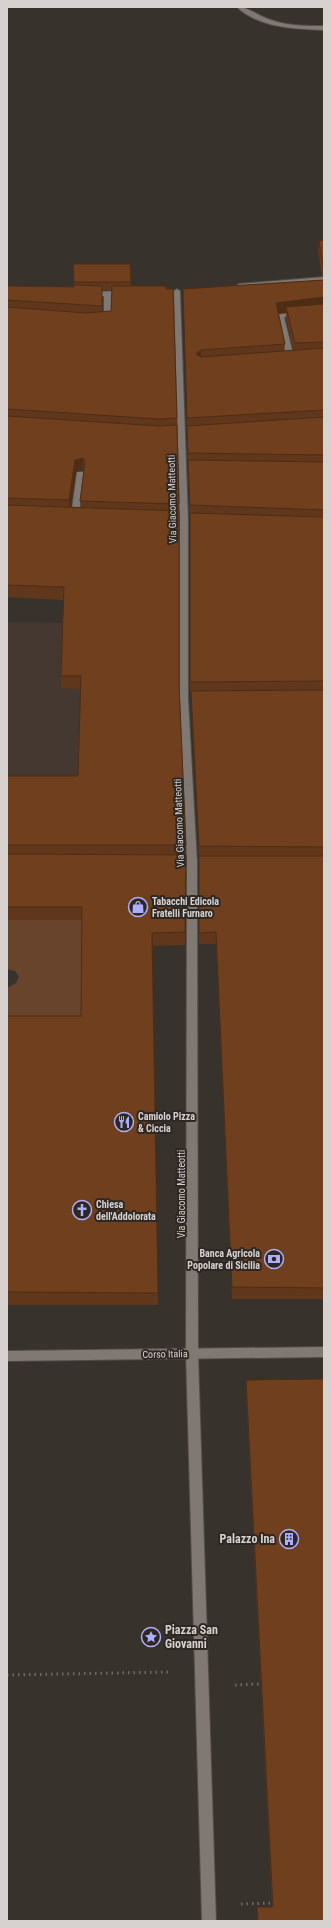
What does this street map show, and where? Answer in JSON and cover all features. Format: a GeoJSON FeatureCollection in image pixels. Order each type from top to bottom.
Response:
{"type":"FeatureCollection","features":[{"type":"Feature","properties":{"kind":"street"},"geometry":{"type":"LineString","coordinates":[[240,7],[252,16],[280,25],[324,28]]}},
{"type":"Feature","properties":{"kind":"street"},"geometry":{"type":"LineString","coordinates":[[231,286],[324,279]]}},
{"type":"Feature","properties":{"kind":"street","name":"Via Giacomo Matteotti"},"geometry":{"type":"LineString","coordinates":[[177,291],[181,434],[186,468],[184,520],[192,862],[192,1354],[209,1921]]}},
{"type":"Feature","properties":{"kind":"street"},"geometry":{"type":"LineString","coordinates":[[84,294],[130,293]]}},
{"type":"Feature","properties":{"kind":"street"},"geometry":{"type":"LineString","coordinates":[[94,321],[108,321],[107,294]]}},
{"type":"Feature","properties":{"kind":"street"},"geometry":{"type":"LineString","coordinates":[[290,358],[280,315],[324,311]]}},
{"type":"Feature","properties":{"kind":"street"},"geometry":{"type":"LineString","coordinates":[[75,516],[80,474]]}},
{"type":"Feature","properties":{"kind":"street","name":"Corso Italia"},"geometry":{"type":"LineString","coordinates":[[7,1356],[324,1352]]}},
{"type":"Feature","properties":{"kind":"path"},"geometry":{"type":"LineString","coordinates":[[7,1675],[202,1672]]}},
{"type":"Feature","properties":{"kind":"path"},"geometry":{"type":"LineString","coordinates":[[209,1904],[280,1903]]}},
{"type":"Feature","properties":{"kind":"shaded area"},"geometry":{"type":"Polygon","coordinates":[[[7,622],[65,623],[140,690],[154,715],[7,842],[7,622]]]}},
{"type":"Feature","properties":{"kind":"shaded area"},"geometry":{"type":"Polygon","coordinates":[[[7,920],[83,920],[82,1028],[7,1028],[7,988],[16,983],[19,977],[15,971],[7,969],[7,920]]]}},
{"type":"Feature","properties":{"kind":"building"},"geometry":{"type":"Polygon","coordinates":[[[324,240],[324,265],[323,265],[319,241],[324,240]]]}},
{"type":"Feature","properties":{"kind":"building"},"geometry":{"type":"Polygon","coordinates":[[[73,264],[130,264],[131,282],[74,282],[73,264]]]}},
{"type":"Feature","properties":{"kind":"building"},"geometry":{"type":"Polygon","coordinates":[[[324,280],[324,297],[276,303],[285,344],[201,350],[196,354],[201,357],[324,348],[324,410],[187,418],[183,289],[324,280]]]}},
{"type":"Feature","properties":{"kind":"building"},"geometry":{"type":"Polygon","coordinates":[[[74,285],[102,286],[102,306],[7,300],[7,286],[74,287],[74,285]]]}},
{"type":"Feature","properties":{"kind":"building"},"geometry":{"type":"Polygon","coordinates":[[[112,286],[166,286],[166,289],[173,289],[177,418],[159,419],[7,409],[7,307],[86,313],[111,311],[112,286]]]}},
{"type":"Feature","properties":{"kind":"building"},"geometry":{"type":"Polygon","coordinates":[[[324,304],[324,342],[295,343],[286,307],[324,304]]]}},
{"type":"Feature","properties":{"kind":"building"},"geometry":{"type":"Polygon","coordinates":[[[7,416],[159,426],[177,425],[179,504],[80,501],[85,462],[83,458],[75,460],[69,500],[7,498],[7,416]]]}},
{"type":"Feature","properties":{"kind":"building"},"geometry":{"type":"Polygon","coordinates":[[[324,417],[324,455],[188,453],[187,426],[324,417]]]}},
{"type":"Feature","properties":{"kind":"building"},"geometry":{"type":"Polygon","coordinates":[[[188,460],[324,462],[324,510],[190,505],[188,460]]]}},
{"type":"Feature","properties":{"kind":"building"},"geometry":{"type":"Polygon","coordinates":[[[7,505],[179,511],[179,685],[186,845],[7,845],[7,776],[78,776],[81,676],[61,676],[64,587],[7,585],[7,505]]]}},
{"type":"Feature","properties":{"kind":"building"},"geometry":{"type":"Polygon","coordinates":[[[190,513],[324,517],[324,681],[190,682],[190,513]]]}},
{"type":"Feature","properties":{"kind":"building"},"geometry":{"type":"Polygon","coordinates":[[[324,690],[324,847],[199,846],[191,691],[324,690]]]}},
{"type":"Feature","properties":{"kind":"building"},"geometry":{"type":"Polygon","coordinates":[[[7,854],[186,855],[185,932],[152,933],[158,1293],[7,1292],[7,1016],[81,1016],[82,907],[7,907],[7,854]]]}},
{"type":"Feature","properties":{"kind":"building"},"geometry":{"type":"Polygon","coordinates":[[[199,856],[324,856],[324,1288],[232,1287],[216,932],[199,933],[199,856]]]}},
{"type":"Feature","properties":{"kind":"building","name":"Palazzo Ina"},"geometry":{"type":"Polygon","coordinates":[[[324,1379],[324,1921],[258,1921],[257,1907],[273,1907],[246,1380],[324,1379]]]}},
{"type":"Feature","properties":{"kind":"place","name":"Tabacchi Edicola Fratelli Furnaro"},"geometry":{"type":"Point","coordinates":[138,907]}},
{"type":"Feature","properties":{"kind":"place","name":"Camiolo Pizza & Ciccia"},"geometry":{"type":"Point","coordinates":[124,1122]}},
{"type":"Feature","properties":{"kind":"place","name":"Chiesa dell'Addolorata"},"geometry":{"type":"Point","coordinates":[82,1210]}},
{"type":"Feature","properties":{"kind":"place","name":"Banca Agricola Popolare di Sicilia"},"geometry":{"type":"Point","coordinates":[274,1259]}},
{"type":"Feature","properties":{"kind":"place","name":"Palazzo Ina"},"geometry":{"type":"Point","coordinates":[289,1539]}},
{"type":"Feature","properties":{"kind":"place","name":"Piazza San Giovanni"},"geometry":{"type":"Point","coordinates":[151,1637]}}]}
